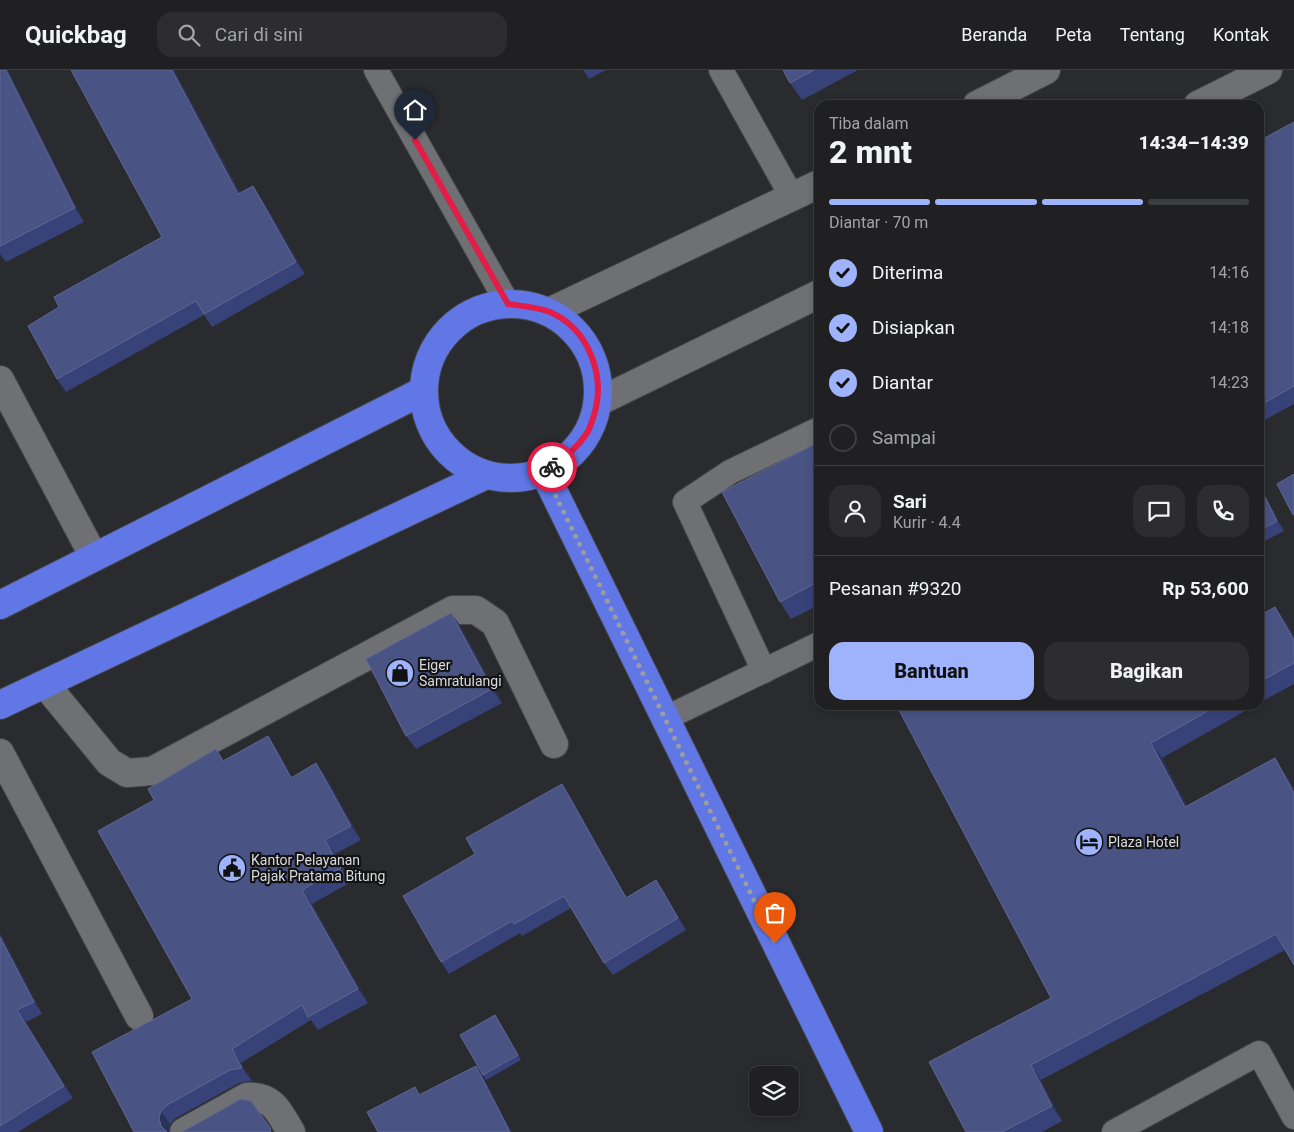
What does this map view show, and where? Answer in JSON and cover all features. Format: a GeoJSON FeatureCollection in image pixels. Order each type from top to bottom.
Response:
{"type":"FeatureCollection","features":[{"type":"Feature","properties":{"kind":"highway"},"geometry":{"type":"LineString","coordinates":[[508,304],[549,312],[567,323],[583,339],[593,359],[598,380],[598,402],[588,431],[569,456],[544,472],[524,477],[486,475],[463,464],[444,447],[430,425],[421,392],[432,352],[446,333],[464,318],[485,308],[508,304]]}},
{"type":"Feature","properties":{"kind":"highway"},"geometry":{"type":"LineString","coordinates":[[0,605],[421,392]]}},
{"type":"Feature","properties":{"kind":"highway"},"geometry":{"type":"LineString","coordinates":[[544,472],[869,1132]]}},
{"type":"Feature","properties":{"kind":"highway"},"geometry":{"type":"LineString","coordinates":[[0,705],[486,475]]}},
{"type":"Feature","properties":{"kind":"street"},"geometry":{"type":"LineString","coordinates":[[986,100],[1046,70]]}},
{"type":"Feature","properties":{"kind":"street"},"geometry":{"type":"LineString","coordinates":[[1208,100],[1268,70]]}},
{"type":"Feature","properties":{"kind":"street"},"geometry":{"type":"LineString","coordinates":[[549,312],[814,186]]}},
{"type":"Feature","properties":{"kind":"street"},"geometry":{"type":"LineString","coordinates":[[598,402],[814,296]]}},
{"type":"Feature","properties":{"kind":"street"},"geometry":{"type":"LineString","coordinates":[[0,380],[94,557]]}},
{"type":"Feature","properties":{"kind":"street"},"geometry":{"type":"LineString","coordinates":[[45,684],[109,762],[127,773],[152,771],[453,610],[476,610],[495,623],[554,744]]}},
{"type":"Feature","properties":{"kind":"street"},"geometry":{"type":"LineString","coordinates":[[0,753],[139,1016]]}},
{"type":"Feature","properties":{"kind":"street"},"geometry":{"type":"LineString","coordinates":[[184,1132],[246,1097],[257,1096],[269,1100],[273,1104],[291,1132]]}},
{"type":"Feature","properties":{"kind":"lane"},"geometry":{"type":"LineString","coordinates":[[376,70],[508,304]]}},
{"type":"Feature","properties":{"kind":"lane"},"geometry":{"type":"LineString","coordinates":[[721,70],[792,197]]}},
{"type":"Feature","properties":{"kind":"lane"},"geometry":{"type":"LineString","coordinates":[[764,671],[685,502],[730,472],[814,431]]}},
{"type":"Feature","properties":{"kind":"lane"},"geometry":{"type":"LineString","coordinates":[[664,719],[814,646]]}},
{"type":"Feature","properties":{"kind":"lane"},"geometry":{"type":"LineString","coordinates":[[1114,1132],[1259,1053],[1294,1117]]}},
{"type":"Feature","properties":{"kind":"building"},"geometry":{"type":"Polygon","coordinates":[[[0,70],[6,70],[75,208],[0,246],[0,70]]]}},
{"type":"Feature","properties":{"kind":"building"},"geometry":{"type":"Polygon","coordinates":[[[71,70],[172,70],[238,194],[253,186],[296,262],[204,314],[196,301],[57,379],[28,326],[59,307],[54,297],[162,237],[71,70]]]}},
{"type":"Feature","properties":{"kind":"building"},"geometry":{"type":"Polygon","coordinates":[[[783,70],[814,70],[790,83],[783,70]]]}},
{"type":"Feature","properties":{"kind":"building"},"geometry":{"type":"Polygon","coordinates":[[[1294,122],[1294,386],[1264,403],[1265,215],[1264,138],[1294,122]]]}},
{"type":"Feature","properties":{"kind":"building"},"geometry":{"type":"Polygon","coordinates":[[[814,445],[814,584],[780,602],[722,492],[814,445]]]}},
{"type":"Feature","properties":{"kind":"building"},"geometry":{"type":"Polygon","coordinates":[[[1294,474],[1294,515],[1293,515],[1277,484],[1294,474]]]}},
{"type":"Feature","properties":{"kind":"building"},"geometry":{"type":"Polygon","coordinates":[[[1264,495],[1277,521],[1264,528],[1264,495]]]}},
{"type":"Feature","properties":{"kind":"building"},"geometry":{"type":"Polygon","coordinates":[[[1275,607],[1294,640],[1294,663],[1264,679],[1264,613],[1275,607]]]}},
{"type":"Feature","properties":{"kind":"building"},"geometry":{"type":"Polygon","coordinates":[[[451,613],[492,689],[406,736],[366,659],[451,613]]]}},
{"type":"Feature","properties":{"kind":"building","name":"Plaza Hotel"},"geometry":{"type":"Polygon","coordinates":[[[899,710],[1210,710],[1151,743],[1185,807],[1275,758],[1294,793],[1294,965],[1276,934],[1031,1065],[1052,1106],[1002,1132],[966,1132],[929,1062],[1051,998],[899,710]]]}},
{"type":"Feature","properties":{"kind":"building"},"geometry":{"type":"Polygon","coordinates":[[[268,736],[291,778],[316,763],[351,826],[325,840],[341,868],[302,890],[358,989],[308,1017],[302,1005],[232,1049],[242,1068],[230,1070],[167,1105],[161,1111],[159,1118],[161,1126],[167,1132],[134,1132],[92,1052],[192,999],[98,831],[154,800],[148,789],[216,749],[223,761],[268,736]]]}},
{"type":"Feature","properties":{"kind":"building"},"geometry":{"type":"Polygon","coordinates":[[[562,784],[626,898],[656,880],[678,918],[604,963],[564,896],[514,924],[512,921],[441,962],[403,896],[475,854],[466,838],[562,784]]]}},
{"type":"Feature","properties":{"kind":"building"},"geometry":{"type":"Polygon","coordinates":[[[0,937],[34,1002],[17,1010],[64,1086],[0,1126],[0,937]]]}},
{"type":"Feature","properties":{"kind":"building"},"geometry":{"type":"Polygon","coordinates":[[[495,1015],[518,1055],[483,1075],[460,1035],[495,1015]]]}},
{"type":"Feature","properties":{"kind":"building"},"geometry":{"type":"Polygon","coordinates":[[[476,1066],[510,1132],[378,1132],[367,1112],[415,1087],[419,1095],[476,1066]]]}},
{"type":"Feature","properties":{"kind":"building"},"geometry":{"type":"Polygon","coordinates":[[[241,1099],[251,1101],[271,1129],[271,1132],[182,1132],[241,1099]]]}},
{"type":"Feature","properties":{"kind":"way so far"},"geometry":{"type":"LineString","coordinates":[[552,467],[544,472],[775,943]]}},
{"type":"Feature","properties":{"kind":"place","name":"Eiger Samratulangi"},"geometry":{"type":"Point","coordinates":[400,673]}},
{"type":"Feature","properties":{"kind":"place","name":"Plaza Hotel"},"geometry":{"type":"Point","coordinates":[1089,842]}},
{"type":"Feature","properties":{"kind":"place","name":"Kantor Pelayanan Pajak Pratama Bitung"},"geometry":{"type":"Point","coordinates":[232,868]}},
{"type":"Feature","properties":{"kind":"route"},"geometry":{"type":"LineString","coordinates":[[415,140],[508,304],[549,312],[567,323],[583,339],[593,359],[598,380],[598,402],[588,431],[569,456],[552,467]]}}]}
